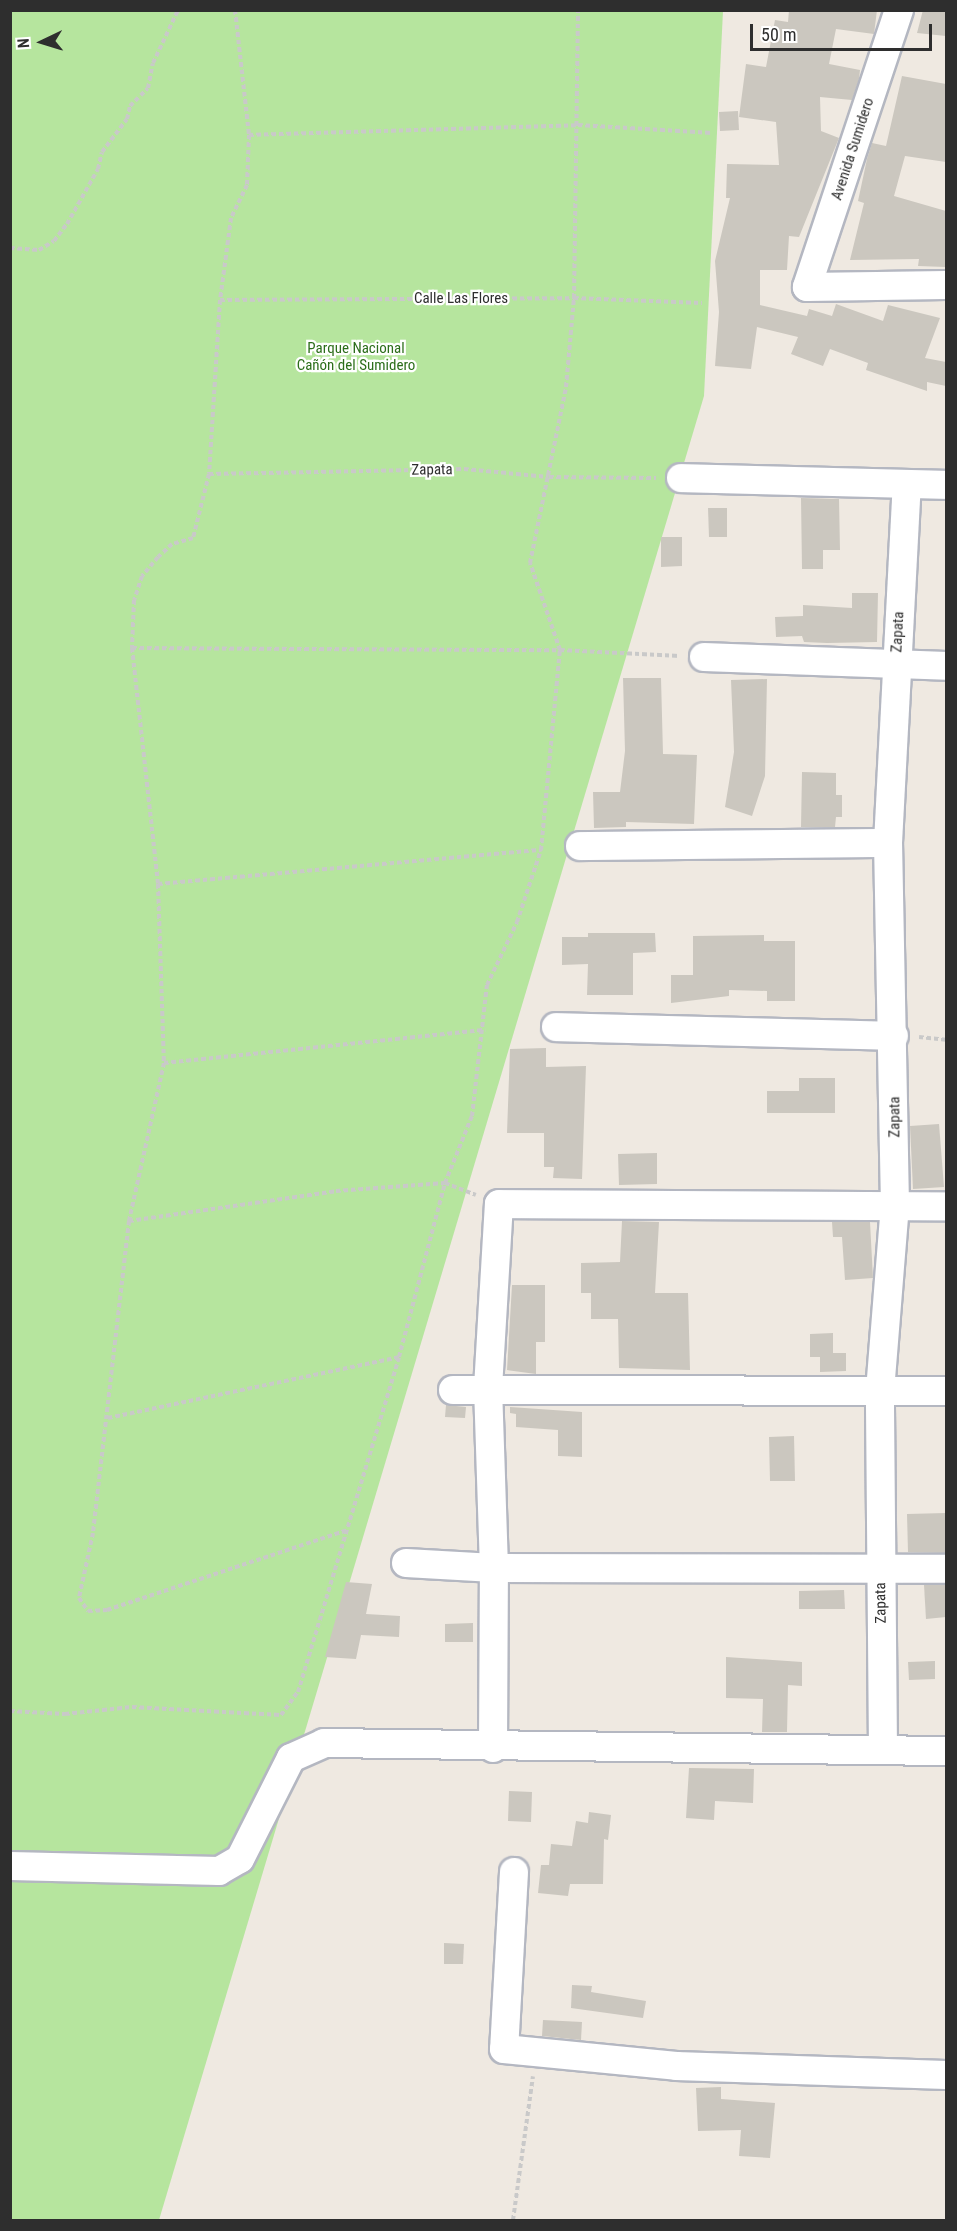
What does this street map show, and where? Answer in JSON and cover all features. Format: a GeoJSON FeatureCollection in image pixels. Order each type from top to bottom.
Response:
{"type":"FeatureCollection","features":[{"type":"Feature","properties":{"kind":"street","name":"Avenida Sumidero"},"geometry":{"type":"LineString","coordinates":[[899,10],[807,287],[946,285]]}},
{"type":"Feature","properties":{"kind":"street"},"geometry":{"type":"LineString","coordinates":[[681,478],[946,485]]}},
{"type":"Feature","properties":{"kind":"street","name":"Zapata"},"geometry":{"type":"LineString","coordinates":[[883,1750],[880,1391],[896,1206],[888,843],[907,485]]}},
{"type":"Feature","properties":{"kind":"street"},"geometry":{"type":"LineString","coordinates":[[704,657],[946,666]]}},
{"type":"Feature","properties":{"kind":"street"},"geometry":{"type":"LineString","coordinates":[[580,846],[888,843]]}},
{"type":"Feature","properties":{"kind":"street"},"geometry":{"type":"LineString","coordinates":[[556,1027],[894,1036]]}},
{"type":"Feature","properties":{"kind":"street"},"geometry":{"type":"LineString","coordinates":[[493,1748],[494,1568],[488,1388],[499,1204],[946,1206]]}},
{"type":"Feature","properties":{"kind":"street"},"geometry":{"type":"LineString","coordinates":[[453,1390],[488,1388],[946,1390]]}},
{"type":"Feature","properties":{"kind":"street"},"geometry":{"type":"LineString","coordinates":[[406,1563],[494,1568],[946,1569]]}},
{"type":"Feature","properties":{"kind":"street"},"geometry":{"type":"LineString","coordinates":[[10,1866],[219,1871],[240,1859],[279,1773],[308,1747],[946,1751]]}},
{"type":"Feature","properties":{"kind":"street"},"geometry":{"type":"LineString","coordinates":[[514,1872],[504,2049],[676,2066],[946,2075]]}},
{"type":"Feature","properties":{"kind":"path"},"geometry":{"type":"LineString","coordinates":[[10,248],[39,250],[54,241],[67,224],[98,170],[102,152],[127,119],[130,106],[148,88],[153,63],[178,10]]}},
{"type":"Feature","properties":{"kind":"path"},"geometry":{"type":"LineString","coordinates":[[235,10],[249,135],[247,185],[231,218],[219,300],[209,474],[193,538],[172,544],[142,576],[134,600],[132,648],[158,884],[164,1063],[129,1221],[93,1533],[79,1598],[88,1611],[107,1610],[346,1530]]}},
{"type":"Feature","properties":{"kind":"path"},"geometry":{"type":"LineString","coordinates":[[10,1711],[65,1714],[132,1707],[281,1715],[298,1692],[399,1357],[445,1183],[471,1116],[485,1030],[487,985],[517,922],[541,850],[560,650],[530,563],[566,387],[574,298],[578,10]]}},
{"type":"Feature","properties":{"kind":"path"},"geometry":{"type":"LineString","coordinates":[[249,135],[578,125],[712,134]]}},
{"type":"Feature","properties":{"kind":"path","name":"Calle Las Flores"},"geometry":{"type":"LineString","coordinates":[[219,300],[574,298],[702,303]]}},
{"type":"Feature","properties":{"kind":"path","name":"Zapata"},"geometry":{"type":"LineString","coordinates":[[209,474],[464,469],[549,477],[681,478]]}},
{"type":"Feature","properties":{"kind":"path"},"geometry":{"type":"LineString","coordinates":[[132,648],[560,650],[704,657]]}},
{"type":"Feature","properties":{"kind":"path"},"geometry":{"type":"LineString","coordinates":[[158,884],[541,850]]}},
{"type":"Feature","properties":{"kind":"path"},"geometry":{"type":"LineString","coordinates":[[164,1063],[485,1030]]}},
{"type":"Feature","properties":{"kind":"path"},"geometry":{"type":"LineString","coordinates":[[129,1221],[336,1191],[445,1183],[499,1204]]}},
{"type":"Feature","properties":{"kind":"path"},"geometry":{"type":"LineString","coordinates":[[108,1418],[399,1357]]}},
{"type":"Feature","properties":{"kind":"path"},"geometry":{"type":"LineString","coordinates":[[513,2220],[536,2052]]}},
{"type":"Feature","properties":{"kind":"green space","name":"Parque Nacional Cañón del Sumidero"},"geometry":{"type":"Polygon","coordinates":[[[11,11],[723,11],[704,396],[159,2220],[11,2220],[11,11]]]}},
{"type":"Feature","properties":{"kind":"building"},"geometry":{"type":"Polygon","coordinates":[[[789,10],[877,10],[874,34],[836,29],[829,64],[860,70],[859,79],[852,100],[820,97],[821,131],[839,138],[799,237],[789,236],[787,270],[760,270],[760,305],[807,316],[809,309],[832,316],[836,304],[883,321],[888,305],[940,318],[925,358],[946,362],[946,386],[927,382],[927,391],[866,370],[868,363],[830,349],[823,366],[791,354],[798,337],[757,327],[751,369],[715,366],[719,312],[715,261],[730,198],[726,198],[727,164],[779,165],[776,122],[739,117],[746,64],[766,67],[775,20],[788,22],[789,10]]]}},
{"type":"Feature","properties":{"kind":"building"},"geometry":{"type":"Polygon","coordinates":[[[923,10],[946,10],[946,36],[917,33],[923,10]]]}},
{"type":"Feature","properties":{"kind":"building"},"geometry":{"type":"Polygon","coordinates":[[[902,76],[946,84],[946,162],[905,156],[894,196],[946,211],[946,267],[918,266],[919,259],[850,260],[864,203],[858,201],[867,159],[872,143],[886,146],[902,76]]]}},
{"type":"Feature","properties":{"kind":"building"},"geometry":{"type":"Polygon","coordinates":[[[738,111],[739,130],[720,131],[719,112],[738,111]]]}},
{"type":"Feature","properties":{"kind":"building"},"geometry":{"type":"Polygon","coordinates":[[[801,498],[839,499],[840,550],[823,550],[823,569],[802,569],[801,498]]]}},
{"type":"Feature","properties":{"kind":"building"},"geometry":{"type":"Polygon","coordinates":[[[708,508],[727,508],[727,537],[709,537],[708,508]]]}},
{"type":"Feature","properties":{"kind":"building"},"geometry":{"type":"Polygon","coordinates":[[[661,537],[682,537],[682,566],[661,567],[661,537]]]}},
{"type":"Feature","properties":{"kind":"building"},"geometry":{"type":"Polygon","coordinates":[[[852,593],[878,593],[877,642],[804,642],[802,636],[776,637],[775,617],[803,616],[803,605],[852,608],[852,593]]]}},
{"type":"Feature","properties":{"kind":"building"},"geometry":{"type":"Polygon","coordinates":[[[623,678],[661,678],[663,754],[697,755],[694,824],[626,822],[626,827],[594,828],[593,792],[620,792],[625,751],[623,678]]]}},
{"type":"Feature","properties":{"kind":"building"},"geometry":{"type":"Polygon","coordinates":[[[767,679],[765,776],[752,816],[725,807],[734,752],[731,680],[767,679]]]}},
{"type":"Feature","properties":{"kind":"building"},"geometry":{"type":"Polygon","coordinates":[[[802,772],[836,773],[836,795],[842,795],[842,817],[836,817],[835,827],[801,827],[802,772]]]}},
{"type":"Feature","properties":{"kind":"building"},"geometry":{"type":"Polygon","coordinates":[[[588,933],[655,933],[656,952],[633,953],[633,995],[587,995],[588,964],[562,965],[562,937],[588,937],[588,933]]]}},
{"type":"Feature","properties":{"kind":"building"},"geometry":{"type":"Polygon","coordinates":[[[764,935],[764,941],[795,941],[795,1001],[767,1001],[767,991],[729,990],[729,996],[671,1003],[671,975],[693,975],[693,936],[764,935]]]}},
{"type":"Feature","properties":{"kind":"building"},"geometry":{"type":"Polygon","coordinates":[[[546,1048],[546,1067],[586,1066],[582,1179],[553,1178],[554,1167],[544,1167],[544,1133],[507,1133],[510,1049],[546,1048]]]}},
{"type":"Feature","properties":{"kind":"building"},"geometry":{"type":"Polygon","coordinates":[[[799,1078],[835,1078],[835,1113],[767,1113],[767,1091],[799,1091],[799,1078]]]}},
{"type":"Feature","properties":{"kind":"building"},"geometry":{"type":"Polygon","coordinates":[[[939,1124],[944,1187],[913,1189],[910,1126],[939,1124]]]}},
{"type":"Feature","properties":{"kind":"building"},"geometry":{"type":"Polygon","coordinates":[[[657,1153],[657,1184],[619,1185],[618,1154],[657,1153]]]}},
{"type":"Feature","properties":{"kind":"building"},"geometry":{"type":"Polygon","coordinates":[[[622,1221],[659,1222],[655,1293],[688,1293],[690,1370],[619,1368],[618,1319],[591,1319],[591,1293],[581,1293],[581,1263],[620,1262],[622,1221]]]}},
{"type":"Feature","properties":{"kind":"building"},"geometry":{"type":"Polygon","coordinates":[[[832,1222],[870,1222],[873,1278],[845,1280],[842,1237],[833,1237],[832,1222]]]}},
{"type":"Feature","properties":{"kind":"building"},"geometry":{"type":"Polygon","coordinates":[[[512,1285],[545,1285],[545,1342],[536,1342],[536,1374],[507,1370],[512,1285]]]}},
{"type":"Feature","properties":{"kind":"building"},"geometry":{"type":"Polygon","coordinates":[[[833,1333],[833,1353],[846,1353],[846,1371],[820,1372],[820,1357],[810,1357],[810,1334],[833,1333]]]}},
{"type":"Feature","properties":{"kind":"building"},"geometry":{"type":"Polygon","coordinates":[[[446,1405],[466,1407],[465,1418],[445,1417],[446,1405]]]}},
{"type":"Feature","properties":{"kind":"building"},"geometry":{"type":"Polygon","coordinates":[[[510,1407],[582,1412],[582,1457],[558,1456],[558,1430],[516,1427],[516,1414],[510,1413],[510,1407]]]}},
{"type":"Feature","properties":{"kind":"building"},"geometry":{"type":"Polygon","coordinates":[[[794,1436],[795,1481],[770,1481],[769,1437],[794,1436]]]}},
{"type":"Feature","properties":{"kind":"building"},"geometry":{"type":"Polygon","coordinates":[[[946,1513],[946,1553],[908,1552],[907,1514],[946,1513]]]}},
{"type":"Feature","properties":{"kind":"building"},"geometry":{"type":"Polygon","coordinates":[[[346,1582],[372,1584],[366,1614],[400,1616],[399,1637],[361,1635],[356,1659],[325,1657],[346,1582]]]}},
{"type":"Feature","properties":{"kind":"building"},"geometry":{"type":"Polygon","coordinates":[[[924,1585],[946,1585],[946,1617],[926,1619],[924,1585]]]}},
{"type":"Feature","properties":{"kind":"building"},"geometry":{"type":"Polygon","coordinates":[[[844,1590],[845,1609],[799,1609],[799,1591],[844,1590]]]}},
{"type":"Feature","properties":{"kind":"building"},"geometry":{"type":"Polygon","coordinates":[[[473,1623],[473,1642],[445,1642],[445,1624],[473,1623]]]}},
{"type":"Feature","properties":{"kind":"building"},"geometry":{"type":"Polygon","coordinates":[[[726,1657],[802,1662],[802,1686],[788,1685],[787,1732],[762,1732],[763,1699],[726,1698],[726,1657]]]}},
{"type":"Feature","properties":{"kind":"building"},"geometry":{"type":"Polygon","coordinates":[[[935,1661],[935,1679],[909,1680],[908,1662],[935,1661]]]}},
{"type":"Feature","properties":{"kind":"building"},"geometry":{"type":"Polygon","coordinates":[[[689,1768],[754,1769],[753,1803],[715,1801],[714,1820],[686,1818],[689,1768]]]}},
{"type":"Feature","properties":{"kind":"building"},"geometry":{"type":"Polygon","coordinates":[[[509,1791],[532,1792],[531,1822],[508,1821],[509,1791]]]}},
{"type":"Feature","properties":{"kind":"building"},"geometry":{"type":"Polygon","coordinates":[[[589,1812],[611,1815],[608,1840],[604,1839],[603,1884],[570,1884],[568,1896],[538,1893],[541,1865],[549,1865],[551,1844],[572,1846],[576,1821],[588,1823],[589,1812]]]}},
{"type":"Feature","properties":{"kind":"building"},"geometry":{"type":"Polygon","coordinates":[[[444,1943],[464,1944],[463,1964],[444,1964],[444,1943]]]}},
{"type":"Feature","properties":{"kind":"building"},"geometry":{"type":"Polygon","coordinates":[[[572,1985],[592,1986],[591,1992],[646,2001],[643,2018],[571,2008],[572,1985]]]}},
{"type":"Feature","properties":{"kind":"building"},"geometry":{"type":"Polygon","coordinates":[[[543,2020],[582,2022],[581,2040],[542,2036],[543,2020]]]}},
{"type":"Feature","properties":{"kind":"building"},"geometry":{"type":"Polygon","coordinates":[[[721,2087],[721,2099],[775,2103],[770,2158],[739,2156],[741,2130],[698,2131],[696,2088],[721,2087]]]}}]}
